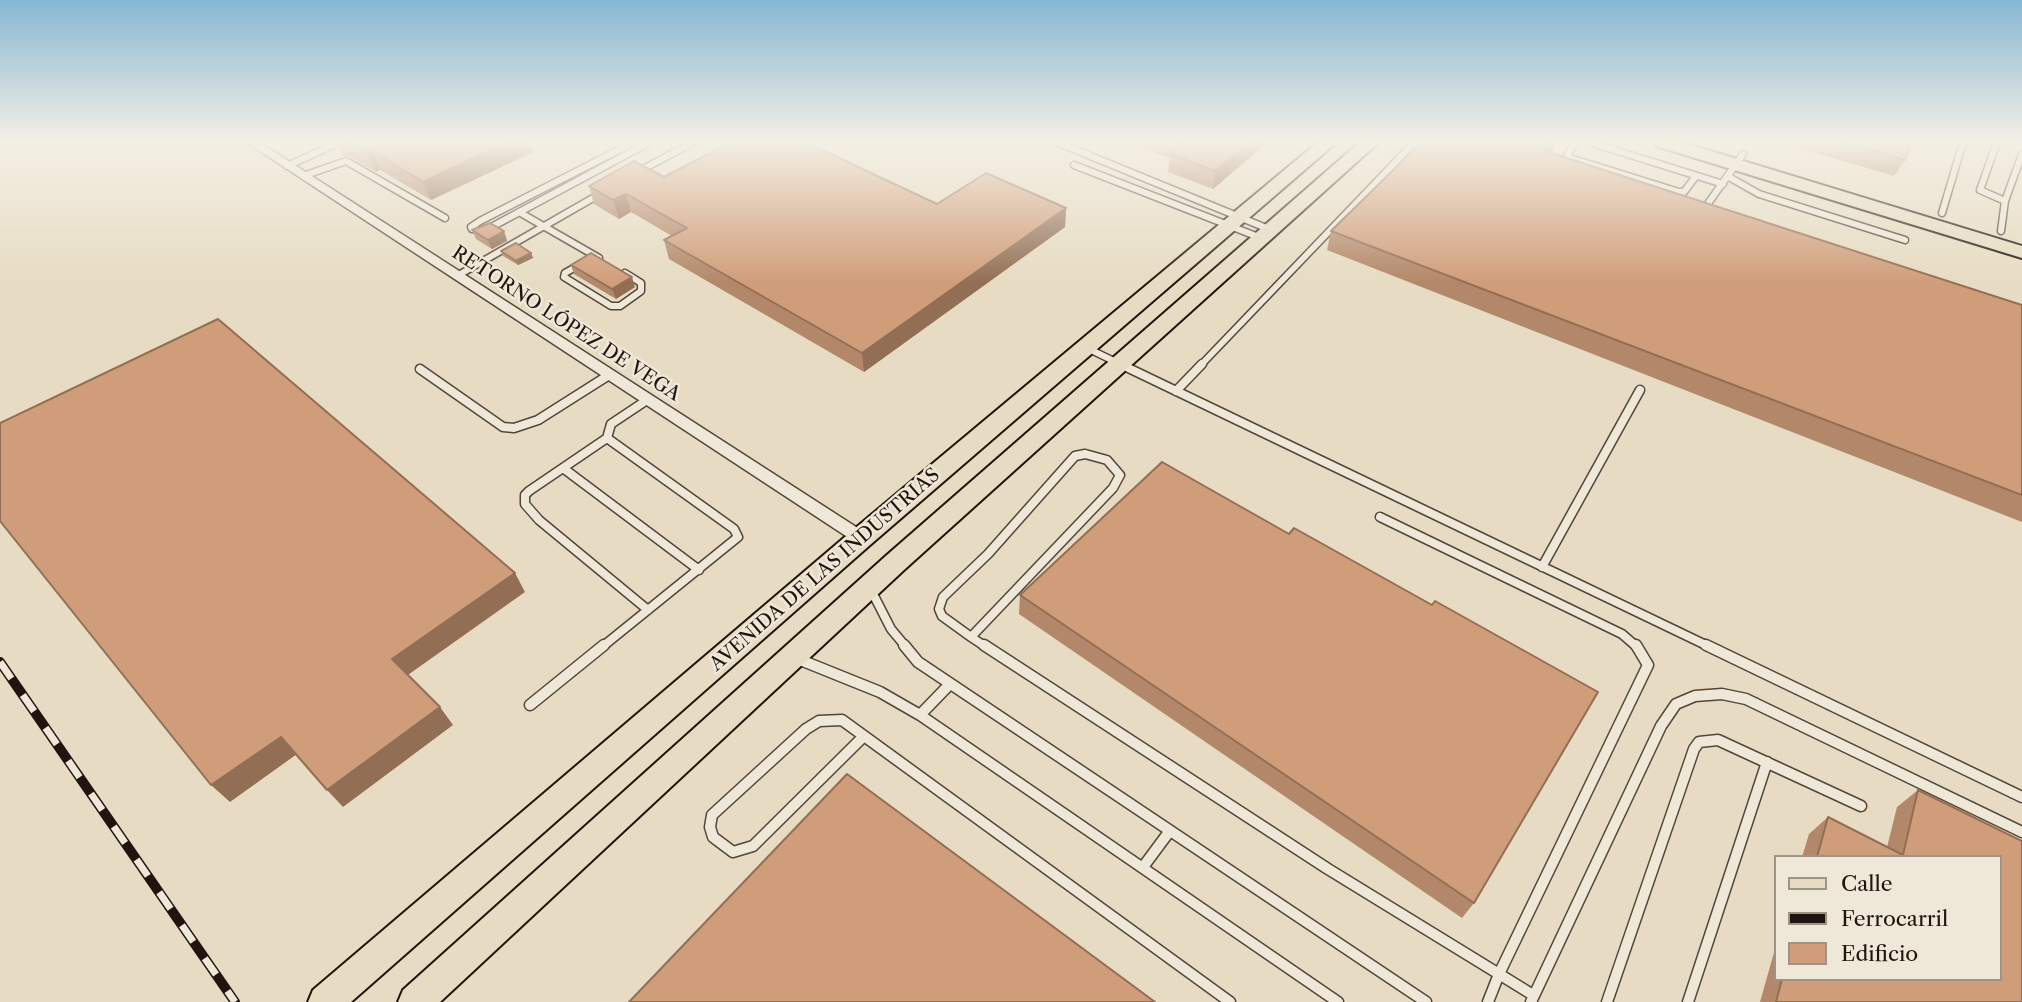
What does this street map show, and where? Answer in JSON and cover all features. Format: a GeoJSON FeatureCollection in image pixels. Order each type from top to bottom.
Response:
{"type":"FeatureCollection","features":[{"type":"Feature","properties":{"kind":"main road","name":"AVENIDA DE LAS INDUSTRIAS"},"geometry":{"type":"LineString","coordinates":[[324,1002],[861,538],[1273,189]]}},
{"type":"Feature","properties":{"kind":"main road","name":"AVENIDA DE LAS INDUSTRIAS"},"geometry":{"type":"LineString","coordinates":[[415,1002],[869,586],[1318,189]]}},
{"type":"Feature","properties":{"kind":"main road"},"geometry":{"type":"LineString","coordinates":[[1813,189],[2022,253]]}},
{"type":"Feature","properties":{"kind":"main road"},"geometry":{"type":"LineString","coordinates":[[1836,189],[1942,214],[2022,237]]}},
{"type":"Feature","properties":{"kind":"main road"},"geometry":{"type":"LineString","coordinates":[[861,538],[896,562]]}},
{"type":"Feature","properties":{"kind":"street","name":"RETORNO LÓPEZ DE VEGA"},"geometry":{"type":"LineString","coordinates":[[323,189],[861,538]]}},
{"type":"Feature","properties":{"kind":"lane"},"geometry":{"type":"LineString","coordinates":[[394,189],[445,218]]}},
{"type":"Feature","properties":{"kind":"lane"},"geometry":{"type":"LineString","coordinates":[[544,189],[471,227],[474,231],[484,231],[562,189]]}},
{"type":"Feature","properties":{"kind":"lane"},"geometry":{"type":"LineString","coordinates":[[457,276],[608,189]]}},
{"type":"Feature","properties":{"kind":"lane"},"geometry":{"type":"LineString","coordinates":[[1136,189],[1266,234]]}},
{"type":"Feature","properties":{"kind":"lane"},"geometry":{"type":"LineString","coordinates":[[1171,189],[1266,234]]}},
{"type":"Feature","properties":{"kind":"lane"},"geometry":{"type":"LineString","coordinates":[[1176,391],[1370,189]]}},
{"type":"Feature","properties":{"kind":"lane"},"geometry":{"type":"LineString","coordinates":[[1669,189],[1679,192],[1686,189]]}},
{"type":"Feature","properties":{"kind":"lane"},"geometry":{"type":"LineString","coordinates":[[1720,189],[1706,209],[1723,217]]}},
{"type":"Feature","properties":{"kind":"lane"},"geometry":{"type":"LineString","coordinates":[[1755,189],[1759,194],[1905,240]]}},
{"type":"Feature","properties":{"kind":"lane"},"geometry":{"type":"LineString","coordinates":[[1942,214],[1949,189]]}},
{"type":"Feature","properties":{"kind":"lane"},"geometry":{"type":"LineString","coordinates":[[1980,189],[2006,201]]}},
{"type":"Feature","properties":{"kind":"lane"},"geometry":{"type":"LineString","coordinates":[[2001,231],[2010,189]]}},
{"type":"Feature","properties":{"kind":"lane"},"geometry":{"type":"LineString","coordinates":[[1191,210],[1202,202]]}},
{"type":"Feature","properties":{"kind":"lane"},"geometry":{"type":"LineString","coordinates":[[519,212],[606,262]]}},
{"type":"Feature","properties":{"kind":"lane"},"geometry":{"type":"LineString","coordinates":[[595,256],[565,273],[564,277],[611,306],[620,306],[638,295],[642,286],[616,268]]}},
{"type":"Feature","properties":{"kind":"lane"},"geometry":{"type":"LineString","coordinates":[[1086,347],[2022,797]]}},
{"type":"Feature","properties":{"kind":"lane"},"geometry":{"type":"LineString","coordinates":[[420,369],[503,428],[514,428],[538,420],[609,375]]}},
{"type":"Feature","properties":{"kind":"lane"},"geometry":{"type":"LineString","coordinates":[[1542,567],[1640,390]]}},
{"type":"Feature","properties":{"kind":"lane"},"geometry":{"type":"LineString","coordinates":[[607,438],[611,424],[647,400]]}},
{"type":"Feature","properties":{"kind":"lane"},"geometry":{"type":"LineString","coordinates":[[607,438],[525,495],[525,504],[539,520],[648,610]]}},
{"type":"Feature","properties":{"kind":"lane"},"geometry":{"type":"LineString","coordinates":[[530,705],[737,540],[738,533],[607,438]]}},
{"type":"Feature","properties":{"kind":"lane"},"geometry":{"type":"LineString","coordinates":[[971,637],[1113,488],[1120,475],[1114,466],[1092,455],[1075,456],[988,554],[943,597],[939,609],[942,616],[971,637],[1316,861],[1499,974],[1532,999],[1661,726],[1676,704],[1695,696],[1722,694],[1746,699],[2022,832]]}},
{"type":"Feature","properties":{"kind":"lane"},"geometry":{"type":"LineString","coordinates":[[563,468],[699,570]]}},
{"type":"Feature","properties":{"kind":"lane"},"geometry":{"type":"LineString","coordinates":[[1380,517],[1622,634],[1635,643],[1648,665],[1499,974],[1489,1001]]}},
{"type":"Feature","properties":{"kind":"lane"},"geometry":{"type":"LineString","coordinates":[[869,586],[904,648],[918,662],[1426,1002]]}},
{"type":"Feature","properties":{"kind":"lane"},"geometry":{"type":"LineString","coordinates":[[792,657],[880,692],[920,715],[1338,1002]]}},
{"type":"Feature","properties":{"kind":"lane"},"geometry":{"type":"LineString","coordinates":[[920,715],[950,684]]}},
{"type":"Feature","properties":{"kind":"lane"},"geometry":{"type":"LineString","coordinates":[[864,736],[753,846],[733,852],[713,837],[709,827],[712,814],[806,729],[819,722],[842,720],[1230,1002]]}},
{"type":"Feature","properties":{"kind":"lane"},"geometry":{"type":"LineString","coordinates":[[1606,1002],[1694,749],[1699,742],[1718,740],[1861,806]]}},
{"type":"Feature","properties":{"kind":"lane"},"geometry":{"type":"LineString","coordinates":[[1688,1002],[1767,762]]}},
{"type":"Feature","properties":{"kind":"lane"},"geometry":{"type":"LineString","coordinates":[[1143,867],[1170,832]]}},
{"type":"Feature","properties":{"kind":"building"},"geometry":{"type":"Polygon","coordinates":[[[594,189],[905,189],[937,204],[961,189],[1022,189],[1066,208],[862,353],[664,240],[687,228],[626,194],[613,200],[594,189]]]}},
{"type":"Feature","properties":{"kind":"building"},"geometry":{"type":"Polygon","coordinates":[[[1374,189],[1662,189],[2022,305],[2022,495],[1331,231],[1374,189]]]}},
{"type":"Feature","properties":{"kind":"building"},"geometry":{"type":"Polygon","coordinates":[[[490,223],[504,231],[488,240],[472,230],[490,223]]]}},
{"type":"Feature","properties":{"kind":"building"},"geometry":{"type":"Polygon","coordinates":[[[516,243],[531,253],[516,261],[501,251],[516,243]]]}},
{"type":"Feature","properties":{"kind":"building"},"geometry":{"type":"Polygon","coordinates":[[[591,253],[632,277],[612,289],[571,265],[591,253]]]}},
{"type":"Feature","properties":{"kind":"building"},"geometry":{"type":"Polygon","coordinates":[[[218,319],[515,573],[392,659],[440,707],[327,790],[281,737],[211,785],[0,521],[0,423],[218,319]]]}},
{"type":"Feature","properties":{"kind":"building"},"geometry":{"type":"Polygon","coordinates":[[[1162,462],[1289,534],[1294,528],[1432,605],[1435,601],[1598,692],[1474,903],[1020,595],[1162,462]]]}},
{"type":"Feature","properties":{"kind":"building"},"geometry":{"type":"Polygon","coordinates":[[[847,774],[1155,1002],[629,1002],[847,774]]]}},
{"type":"Feature","properties":{"kind":"building"},"geometry":{"type":"Polygon","coordinates":[[[1918,790],[2022,841],[2022,1002],[1776,1002],[1781,981],[2001,981],[2001,855],[1903,855],[1918,790]]]}},
{"type":"Feature","properties":{"kind":"building"},"geometry":{"type":"Polygon","coordinates":[[[1828,817],[1903,855],[1818,855],[1828,817]]]}},
{"type":"Feature","properties":{"kind":"railway"},"geometry":{"type":"LineString","coordinates":[[0,662],[235,1002]]}}]}
